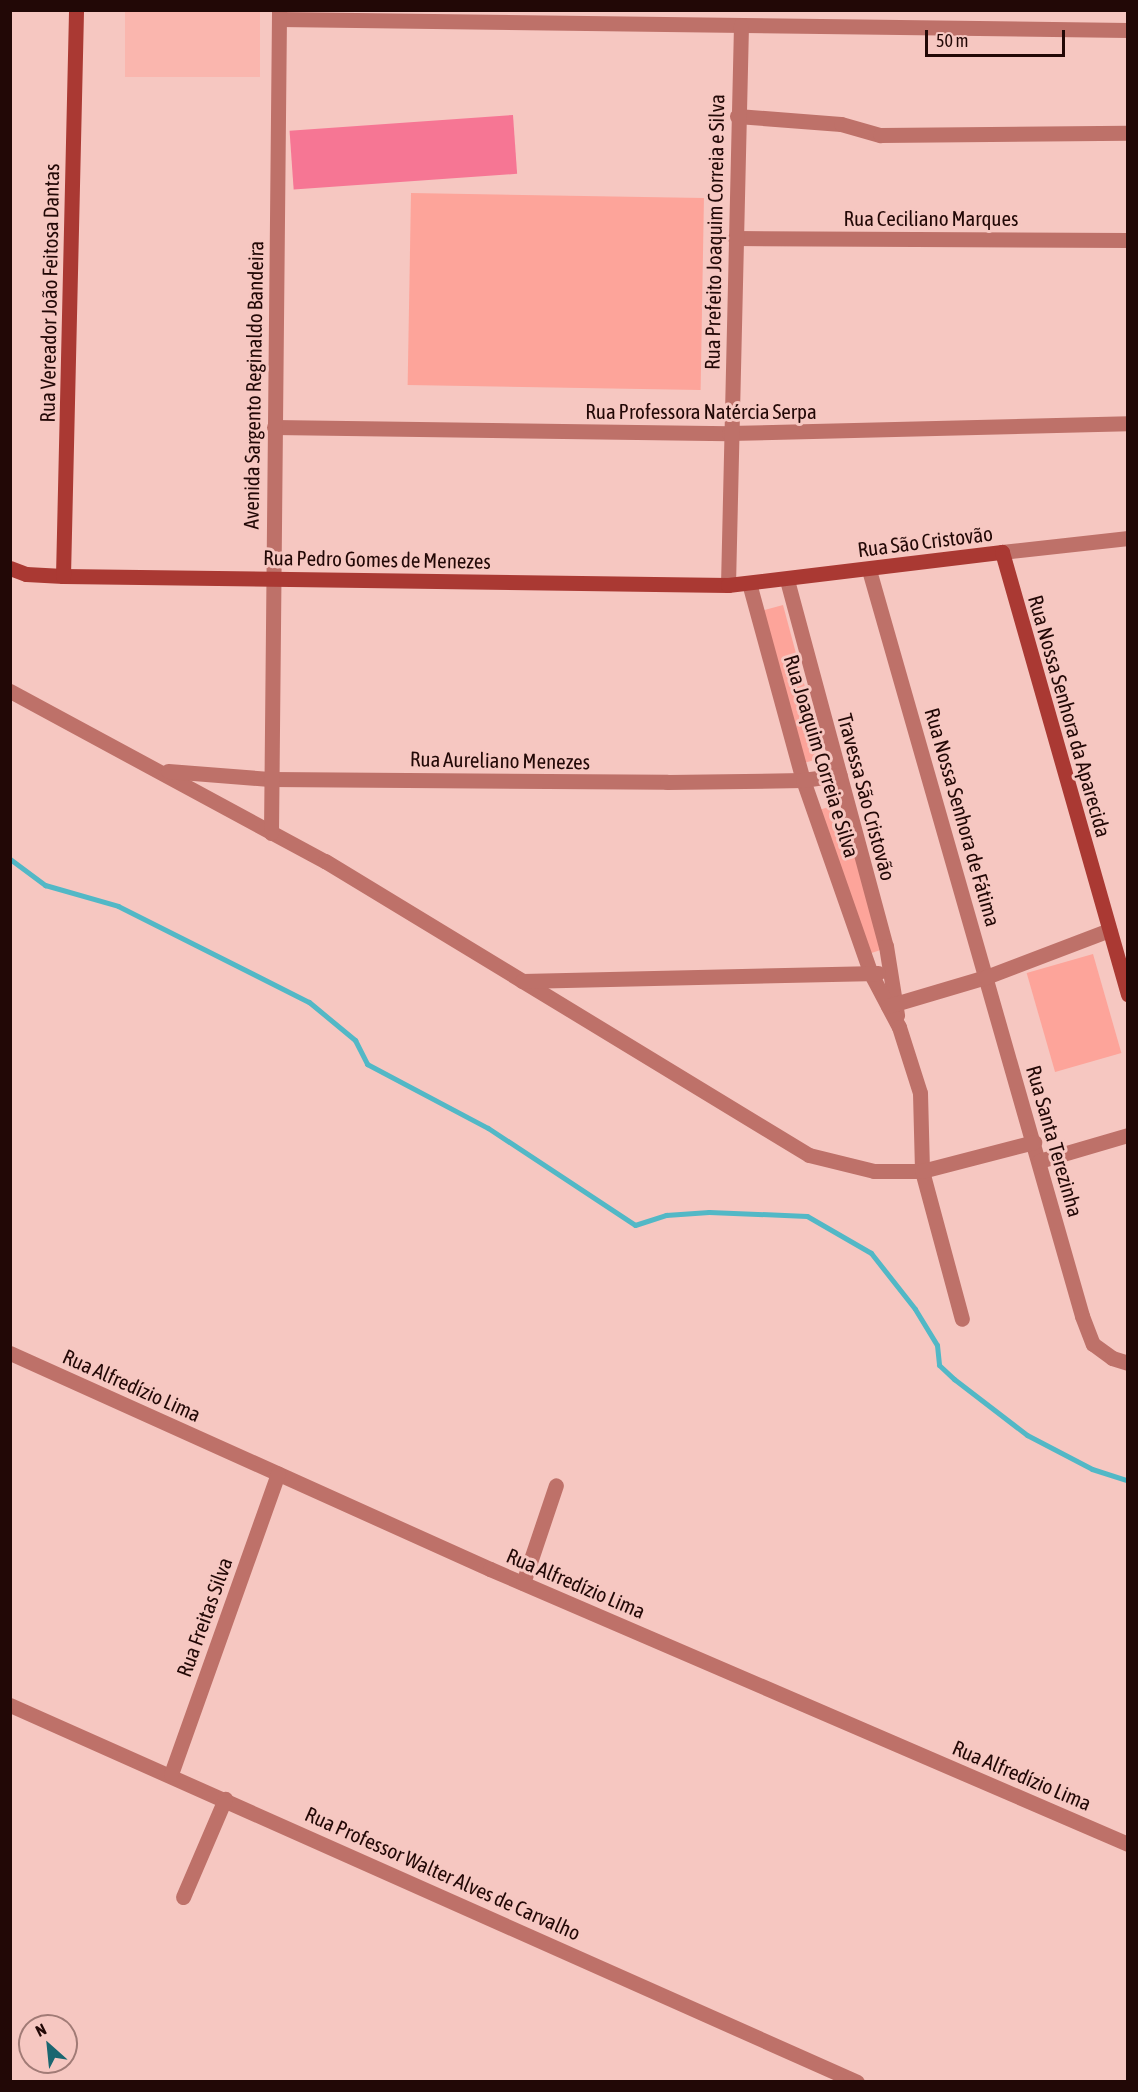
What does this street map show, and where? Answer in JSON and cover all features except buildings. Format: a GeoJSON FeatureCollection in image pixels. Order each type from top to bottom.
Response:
{"type":"FeatureCollection","features":[{"type":"Feature","properties":{"kind":"street","name":"Rua Vereador João Feitosa Dantas"},"geometry":{"type":"LineString","coordinates":[[63,576],[76,10]]}},
{"type":"Feature","properties":{"kind":"street"},"geometry":{"type":"LineString","coordinates":[[279,15],[551,17],[741,25],[1128,30]]}},
{"type":"Feature","properties":{"kind":"street","name":"Avenida Sargento Reginaldo Bandeira"},"geometry":{"type":"LineString","coordinates":[[271,832],[279,15]]}},
{"type":"Feature","properties":{"kind":"street","name":"Rua Prefeito Joaquim Correia e Silva"},"geometry":{"type":"LineString","coordinates":[[728,585],[729,433],[741,25]]}},
{"type":"Feature","properties":{"kind":"street"},"geometry":{"type":"LineString","coordinates":[[737,116],[841,124],[880,135],[1128,133]]}},
{"type":"Feature","properties":{"kind":"street","name":"Rua Ceciliano Marques"},"geometry":{"type":"LineString","coordinates":[[735,238],[1128,240]]}},
{"type":"Feature","properties":{"kind":"street","name":"Rua Professora Natércia Serpa"},"geometry":{"type":"LineString","coordinates":[[274,427],[729,433],[1128,423]]}},
{"type":"Feature","properties":{"kind":"street","name":"Rua São Cristovão"},"geometry":{"type":"LineString","coordinates":[[728,585],[787,580],[1128,538]]}},
{"type":"Feature","properties":{"kind":"street","name":"Rua Nossa Senhora da Aparecida"},"geometry":{"type":"LineString","coordinates":[[1002,552],[1128,994]]}},
{"type":"Feature","properties":{"kind":"street","name":"Rua Pedro Gomes de Menezes"},"geometry":{"type":"LineString","coordinates":[[10,568],[26,574],[63,576],[728,585]]}},
{"type":"Feature","properties":{"kind":"street","name":"Rua Nossa Senhora de Fátima"},"geometry":{"type":"LineString","coordinates":[[868,570],[986,977]]}},
{"type":"Feature","properties":{"kind":"street","name":"Rua Pedro Gomes de Menezes"},"geometry":{"type":"LineString","coordinates":[[10,582],[26,574]]}},
{"type":"Feature","properties":{"kind":"street","name":"Travessa São Cristovão"},"geometry":{"type":"LineString","coordinates":[[787,580],[892,971],[892,1005]]}},
{"type":"Feature","properties":{"kind":"street","name":"Rua Joaquim Correia e Silva"},"geometry":{"type":"LineString","coordinates":[[749,583],[803,780],[871,974]]}},
{"type":"Feature","properties":{"kind":"street"},"geometry":{"type":"LineString","coordinates":[[10,691],[325,861],[809,1155],[874,1171],[922,1172],[1034,1142]]}},
{"type":"Feature","properties":{"kind":"street","name":"Rua Aureliano Menezes"},"geometry":{"type":"LineString","coordinates":[[159,771],[270,779],[803,780],[840,776]]}},
{"type":"Feature","properties":{"kind":"street"},"geometry":{"type":"LineString","coordinates":[[892,1005],[986,977],[1109,930]]}},
{"type":"Feature","properties":{"kind":"street"},"geometry":{"type":"LineString","coordinates":[[522,981],[871,974],[892,971]]}},
{"type":"Feature","properties":{"kind":"street","name":"Travessa São Cristovão"},"geometry":{"type":"LineString","coordinates":[[871,974],[892,1005],[920,1093],[922,1172],[962,1319]]}},
{"type":"Feature","properties":{"kind":"street","name":"Rua Santa Terezinha"},"geometry":{"type":"LineString","coordinates":[[986,977],[1082,1316],[1093,1344],[1112,1358],[1128,1363]]}},
{"type":"Feature","properties":{"kind":"street"},"geometry":{"type":"LineString","coordinates":[[1039,1161],[1128,1135]]}},
{"type":"Feature","properties":{"kind":"street","name":"Rua Alfredízio Lima"},"geometry":{"type":"LineString","coordinates":[[10,1353],[523,1583],[1128,1844]]}},
{"type":"Feature","properties":{"kind":"street","name":"Rua Freitas Silva"},"geometry":{"type":"LineString","coordinates":[[171,1774],[278,1474]]}},
{"type":"Feature","properties":{"kind":"street"},"geometry":{"type":"LineString","coordinates":[[523,1583],[556,1485]]}},
{"type":"Feature","properties":{"kind":"street","name":"Rua Professor Walter Alves de Carvalho"},"geometry":{"type":"LineString","coordinates":[[10,1704],[857,2082]]}},
{"type":"Feature","properties":{"kind":"street"},"geometry":{"type":"LineString","coordinates":[[183,1897],[225,1799]]}},
{"type":"Feature","properties":{"kind":"shaded area"},"geometry":{"type":"Polygon","coordinates":[[[125,11],[260,11],[260,77],[125,77],[125,11]]]}},
{"type":"Feature","properties":{"kind":"shaded area"},"geometry":{"type":"Polygon","coordinates":[[[411,193],[704,198],[701,390],[408,385],[411,193]]]}},
{"type":"Feature","properties":{"kind":"shaded area"},"geometry":{"type":"Polygon","coordinates":[[[783,605],[824,758],[804,763],[763,610],[783,605]]]}},
{"type":"Feature","properties":{"kind":"shaded area"},"geometry":{"type":"Polygon","coordinates":[[[838,804],[885,949],[867,954],[820,810],[838,804]]]}},
{"type":"Feature","properties":{"kind":"shaded area"},"geometry":{"type":"Polygon","coordinates":[[[1093,954],[1121,1053],[1055,1072],[1027,973],[1093,954]]]}},
{"type":"Feature","properties":{"kind":"waterway"},"geometry":{"type":"LineString","coordinates":[[10,859],[45,885],[118,906],[309,1002],[355,1040],[367,1064],[488,1128],[635,1225],[666,1215],[709,1212],[807,1216],[871,1253],[915,1309],[937,1345],[939,1365],[954,1379],[1027,1435],[1092,1469],[1128,1481]]}}]}
